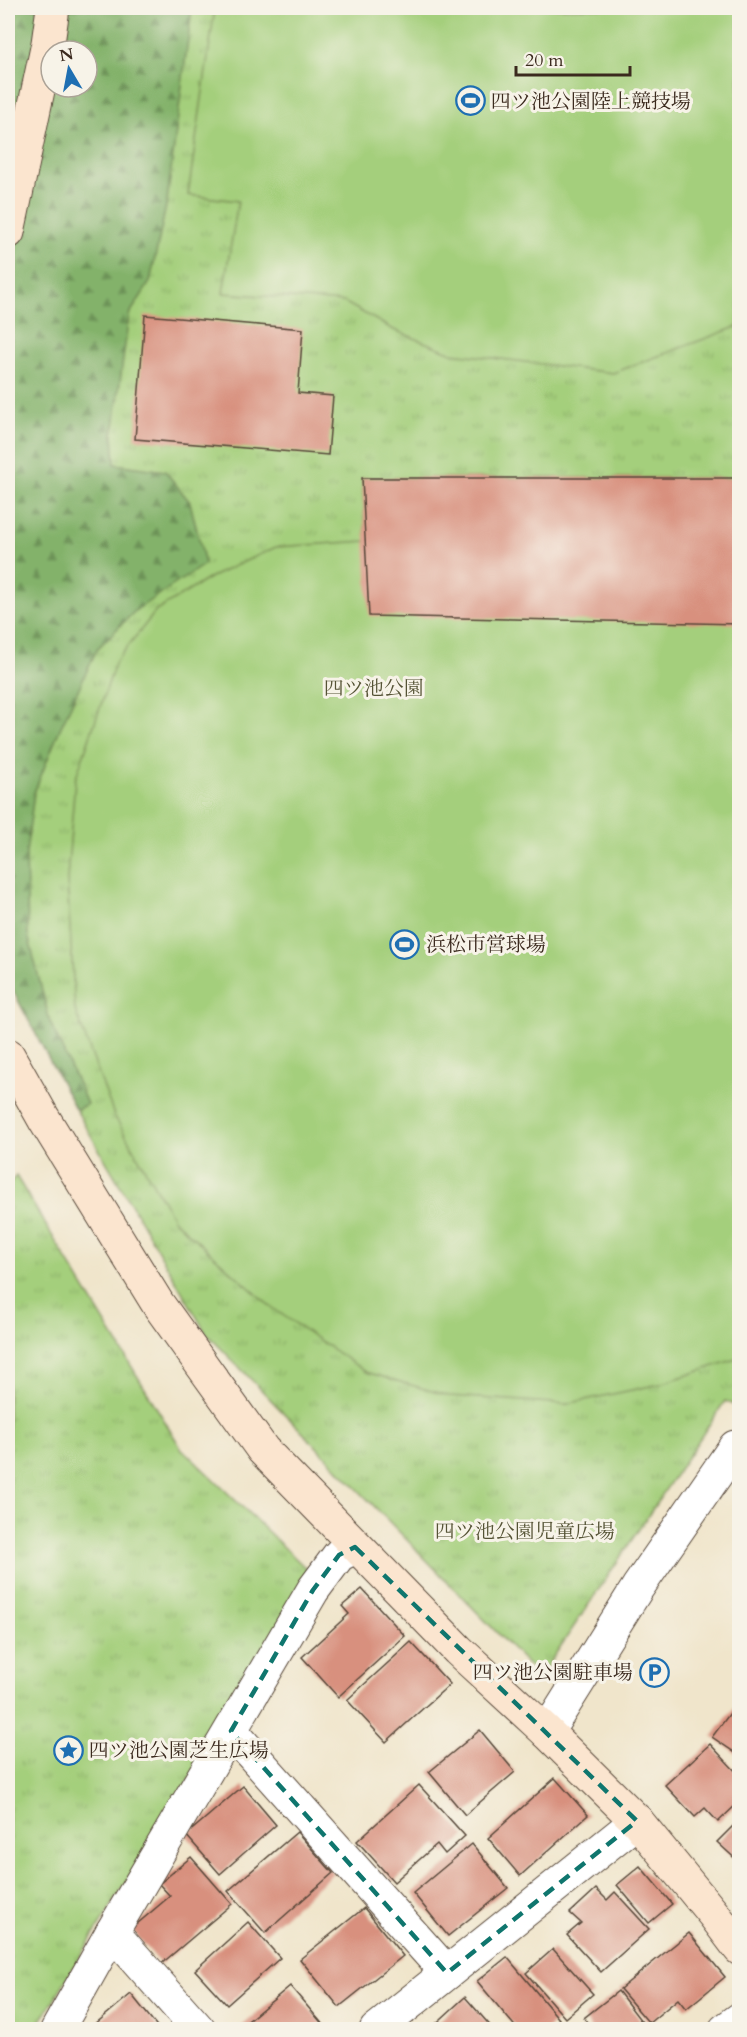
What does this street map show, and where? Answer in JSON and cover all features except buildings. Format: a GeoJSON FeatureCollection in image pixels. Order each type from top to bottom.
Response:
{"type":"FeatureCollection","features":[{"type":"Feature","properties":{"kind":"street"},"geometry":{"type":"LineString","coordinates":[[8,232],[53,8]]}},
{"type":"Feature","properties":{"kind":"street"},"geometry":{"type":"LineString","coordinates":[[8,1055],[44,1119],[165,1313],[263,1450],[355,1547],[458,1650],[547,1732],[637,1821],[740,1949]]}},
{"type":"Feature","properties":{"kind":"street"},"geometry":{"type":"LineString","coordinates":[[547,1732],[638,1587],[735,1447],[740,1449]]}},
{"type":"Feature","properties":{"kind":"street"},"geometry":{"type":"LineString","coordinates":[[57,2030],[313,1590],[339,1555],[355,1547]]}},
{"type":"Feature","properties":{"kind":"street"},"geometry":{"type":"LineString","coordinates":[[231,1731],[447,1973]]}},
{"type":"Feature","properties":{"kind":"street"},"geometry":{"type":"LineString","coordinates":[[376,2030],[637,1821]]}},
{"type":"Feature","properties":{"kind":"street"},"geometry":{"type":"LineString","coordinates":[[112,1932],[199,2030]]}},
{"type":"Feature","properties":{"kind":"street"},"geometry":{"type":"LineString","coordinates":[[725,2030],[740,2019]]}},
{"type":"Feature","properties":{"kind":"highlighted area"},"geometry":{"type":"Polygon","coordinates":[[[355,1547],[637,1821],[447,1973],[231,1731],[313,1590],[339,1555],[355,1547]]]}},
{"type":"Feature","properties":{"kind":"green space"},"geometry":{"type":"Polygon","coordinates":[[[8,8],[192,8],[167,201],[150,282],[129,315],[113,434],[115,464],[165,471],[190,502],[205,564],[136,610],[97,649],[59,731],[34,793],[26,853],[28,935],[50,1022],[87,1104],[76,1110],[8,981],[8,8]]]}},
{"type":"Feature","properties":{"kind":"green space","name":"四ツ池公園"},"geometry":{"type":"Polygon","coordinates":[[[91,8],[739,8],[739,1407],[725,1401],[540,1677],[206,1333],[76,1110],[8,981],[86,99],[99,99],[99,39],[88,39],[91,8]]]}},
{"type":"Feature","properties":{"kind":"green space","name":"四ツ池公園陸上競技場"},"geometry":{"type":"Polygon","coordinates":[[[215,8],[739,8],[739,326],[613,373],[452,353],[394,330],[344,302],[223,293],[238,201],[188,195],[215,8]]]}},
{"type":"Feature","properties":{"kind":"green space","name":"浜松市営球場"},"geometry":{"type":"Polygon","coordinates":[[[362,478],[739,478],[739,1358],[660,1384],[566,1404],[449,1396],[366,1372],[271,1307],[174,1220],[114,1115],[75,1010],[67,879],[75,780],[116,661],[156,611],[211,577],[276,547],[366,541],[362,478]]]}},
{"type":"Feature","properties":{"kind":"green space"},"geometry":{"type":"Polygon","coordinates":[[[16,1176],[181,1448],[314,1576],[36,2029],[8,2030],[8,1185],[16,1176]]]}},
{"type":"Feature","properties":{"kind":"place","name":"四ツ池公園陸上競技場"},"geometry":{"type":"Point","coordinates":[470,101]}},
{"type":"Feature","properties":{"kind":"place","name":"浜松市営球場"},"geometry":{"type":"Point","coordinates":[405,944]}},
{"type":"Feature","properties":{"kind":"place","name":"四ツ池公園駐車場"},"geometry":{"type":"Point","coordinates":[654,1672]}},
{"type":"Feature","properties":{"kind":"place","name":"四ツ池公園芝生広場"},"geometry":{"type":"Point","coordinates":[68,1750]}},
{"type":"Feature","properties":{"kind":"park label","name":"四ツ池公園児童広場"},"geometry":{"type":"Point","coordinates":[525,1531]}}]}
